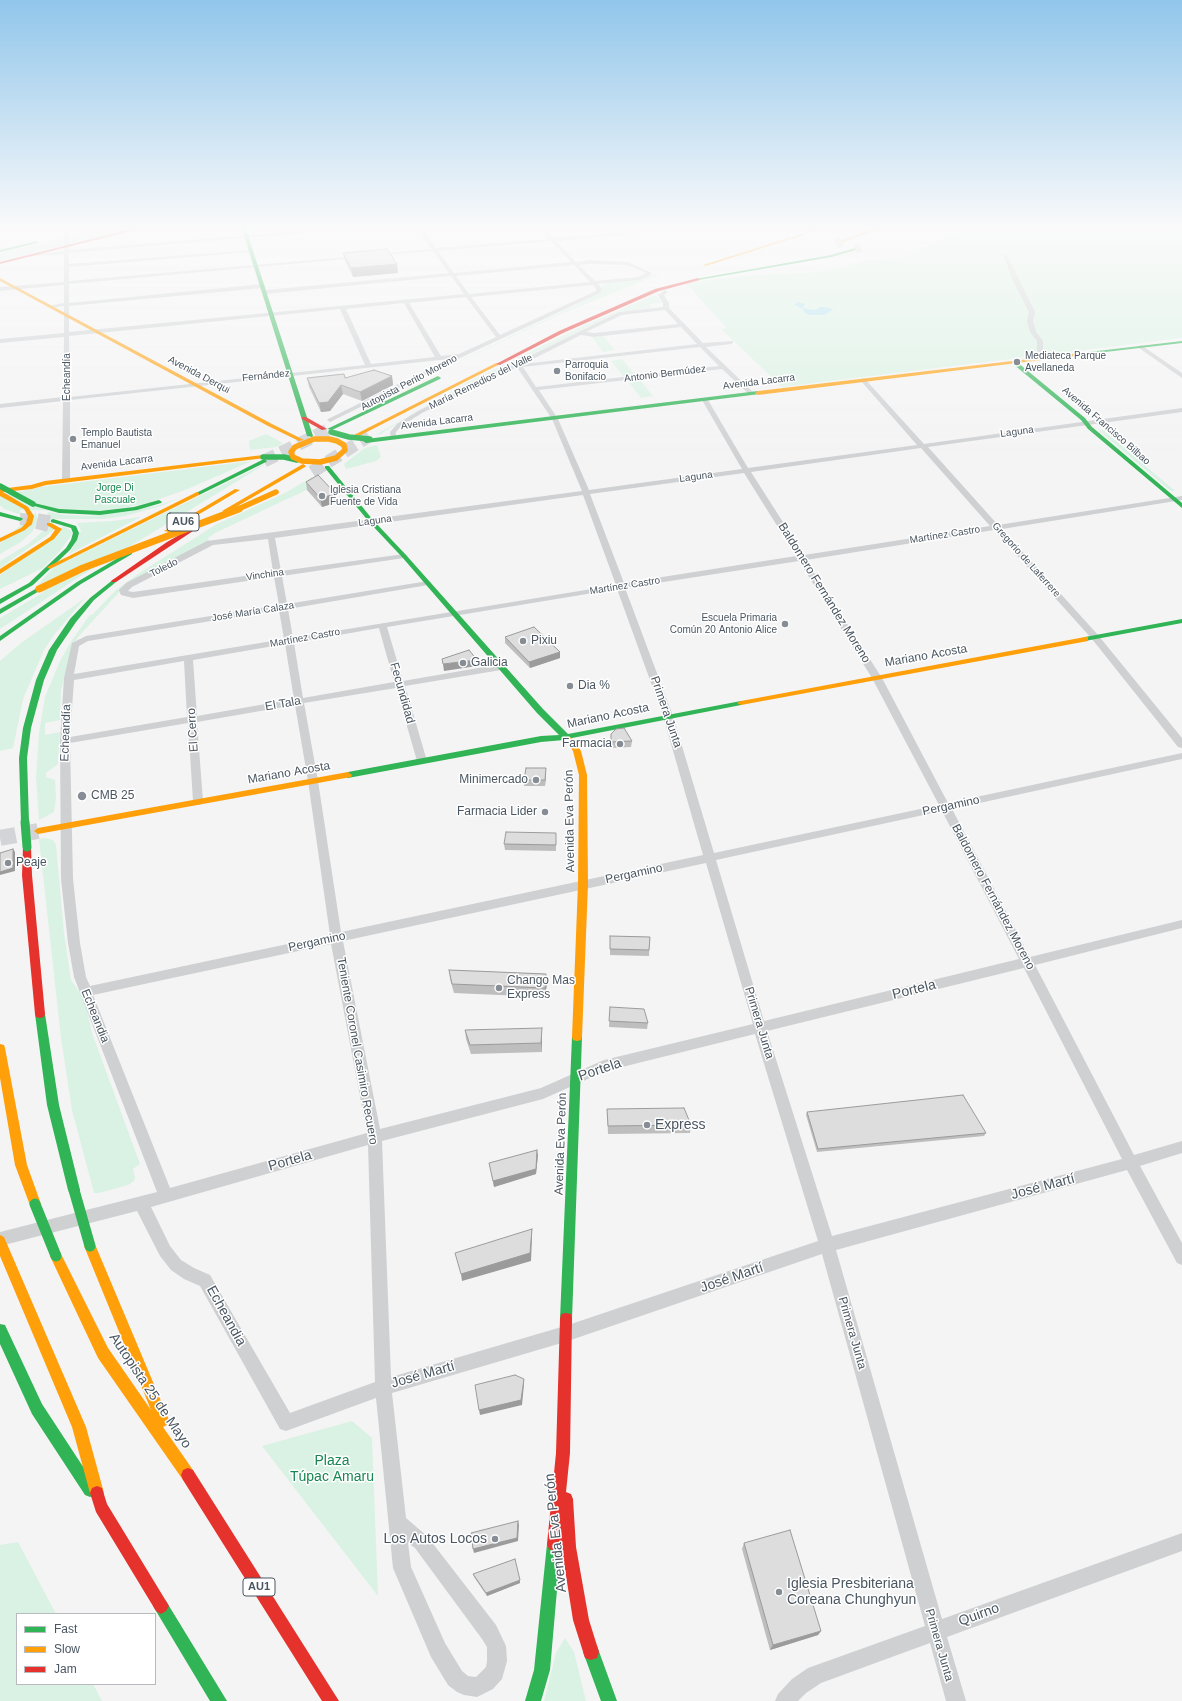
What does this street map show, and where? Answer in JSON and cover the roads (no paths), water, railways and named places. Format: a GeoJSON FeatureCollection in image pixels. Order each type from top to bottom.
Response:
{"type":"FeatureCollection","features":[{"type":"Feature","properties":{"kind":"main road","name":"Avenida Derqui"},"geometry":{"type":"LineString","coordinates":[[50,305],[66,310],[97,332],[270,425],[310,443]]}},
{"type":"Feature","properties":{"kind":"main road","name":"Avenida Eva Perón"},"geometry":{"type":"LineString","coordinates":[[269,305],[290,374],[298,422],[310,443],[371,521],[404,556],[540,711],[566,737],[577,751],[583,775],[583,884],[569,1267],[565,1334],[563,1453],[542,1670],[533,1701]]}},
{"type":"Feature","properties":{"kind":"main road","name":"Autopista Perito Moreno"},"geometry":{"type":"LineString","coordinates":[[355,436],[561,332],[622,305]]}},
{"type":"Feature","properties":{"kind":"main road"},"geometry":{"type":"LineString","coordinates":[[510,343],[581,310]]}},
{"type":"Feature","properties":{"kind":"main road","name":"Avenida Lacarra"},"geometry":{"type":"LineString","coordinates":[[368,439],[393,438],[555,419],[1182,342]]}},
{"type":"Feature","properties":{"kind":"main road","name":"Avenida Francisco Bilbao"},"geometry":{"type":"LineString","coordinates":[[1019,362],[1091,422],[1107,430]]}},
{"type":"Feature","properties":{"kind":"main road","name":"Autopista Perito Moreno"},"geometry":{"type":"LineString","coordinates":[[328,426],[450,373],[339,437]]}},
{"type":"Feature","properties":{"kind":"main road"},"geometry":{"type":"LineString","coordinates":[[310,443],[339,437],[368,439],[435,395]]}},
{"type":"Feature","properties":{"kind":"main road"},"geometry":{"type":"LineString","coordinates":[[270,425],[298,422],[328,426],[343,435],[368,439]]}},
{"type":"Feature","properties":{"kind":"main road","name":"Avenida Francisco Bilbao"},"geometry":{"type":"LineString","coordinates":[[1091,422],[1090,428],[1178,499],[1182,506]]}},
{"type":"Feature","properties":{"kind":"main road"},"geometry":{"type":"LineString","coordinates":[[325,464],[344,452],[344,446],[339,437]]}},
{"type":"Feature","properties":{"kind":"main road","name":"Avenida Lacarra"},"geometry":{"type":"LineString","coordinates":[[263,459],[310,443]]}},
{"type":"Feature","properties":{"kind":"main road"},"geometry":{"type":"LineString","coordinates":[[292,449],[292,456],[300,463]]}},
{"type":"Feature","properties":{"kind":"main road","name":"Avenida Lacarra"},"geometry":{"type":"LineString","coordinates":[[0,492],[66,480],[284,457],[300,463],[310,462],[325,464]]}},
{"type":"Feature","properties":{"kind":"main road"},"geometry":{"type":"LineString","coordinates":[[0,592],[242,471],[263,459]]}},
{"type":"Feature","properties":{"kind":"main road","name":"AU6"},"geometry":{"type":"LineString","coordinates":[[177,1457],[90,1246],[74,1190],[53,1105],[41,1028],[27,875],[23,758],[27,728],[40,680],[53,650],[72,621],[92,599],[119,577],[169,543],[300,463]]}},
{"type":"Feature","properties":{"kind":"main road"},"geometry":{"type":"LineString","coordinates":[[0,492],[31,506],[59,511],[100,513],[135,509],[158,503],[242,471]]}},
{"type":"Feature","properties":{"kind":"main road","name":"Avenida Lacarra"},"geometry":{"type":"LineString","coordinates":[[0,486],[34,482],[45,483]]}},
{"type":"Feature","properties":{"kind":"main road","name":"AU6"},"geometry":{"type":"LineString","coordinates":[[0,638],[79,583],[246,484]]}},
{"type":"Feature","properties":{"kind":"main road"},"geometry":{"type":"LineString","coordinates":[[0,486],[42,514],[44,522],[40,528]]}},
{"type":"Feature","properties":{"kind":"main road"},"geometry":{"type":"LineString","coordinates":[[0,612],[39,589],[83,568],[241,508],[279,490]]}},
{"type":"Feature","properties":{"kind":"main road"},"geometry":{"type":"LineString","coordinates":[[51,522],[105,520],[135,516],[174,504]]}},
{"type":"Feature","properties":{"kind":"main road"},"geometry":{"type":"LineString","coordinates":[[0,540],[17,533],[28,524],[31,516],[31,506]]}},
{"type":"Feature","properties":{"kind":"main road"},"geometry":{"type":"LineString","coordinates":[[0,514],[20,519]]}},
{"type":"Feature","properties":{"kind":"main road"},"geometry":{"type":"LineString","coordinates":[[0,602],[31,584],[68,549],[76,533],[74,528],[71,525],[51,522]]}},
{"type":"Feature","properties":{"kind":"main road"},"geometry":{"type":"LineString","coordinates":[[0,572],[37,550],[52,538],[58,529],[51,522]]}},
{"type":"Feature","properties":{"kind":"main road","name":"Mariano Acosta"},"geometry":{"type":"LineString","coordinates":[[38,831],[541,739],[566,737],[668,716],[1182,621]]}},
{"type":"Feature","properties":{"kind":"main road","name":"Autopista 25 de Mayo"},"geometry":{"type":"LineString","coordinates":[[0,1048],[21,1165],[56,1256],[104,1353],[187,1472],[331,1701]]}},
{"type":"Feature","properties":{"kind":"main road"},"geometry":{"type":"LineString","coordinates":[[0,1240],[79,1427],[101,1507]]}},
{"type":"Feature","properties":{"kind":"main road"},"geometry":{"type":"LineString","coordinates":[[0,1330],[37,1409],[101,1507],[219,1701]]}},
{"type":"Feature","properties":{"kind":"main road","name":"Avenida Eva Perón"},"geometry":{"type":"LineString","coordinates":[[563,1453],[569,1548],[581,1620],[597,1670],[610,1701]]}},
{"type":"Feature","properties":{"kind":"street","name":"Echeandía"},"geometry":{"type":"LineString","coordinates":[[66,305],[66,480]]}},
{"type":"Feature","properties":{"kind":"street"},"geometry":{"type":"LineString","coordinates":[[66,310],[110,305]]}},
{"type":"Feature","properties":{"kind":"street"},"geometry":{"type":"LineString","coordinates":[[0,341],[359,305]]}},
{"type":"Feature","properties":{"kind":"street"},"geometry":{"type":"LineString","coordinates":[[408,305],[438,358]]}},
{"type":"Feature","properties":{"kind":"street"},"geometry":{"type":"LineString","coordinates":[[476,305],[499,338]]}},
{"type":"Feature","properties":{"kind":"street"},"geometry":{"type":"LineString","coordinates":[[328,426],[460,356],[569,305]]}},
{"type":"Feature","properties":{"kind":"street"},"geometry":{"type":"LineString","coordinates":[[1029,305],[1032,312],[1030,321],[1033,332],[1040,341],[1040,353],[1048,359]]}},
{"type":"Feature","properties":{"kind":"street"},"geometry":{"type":"LineString","coordinates":[[342,307],[368,365]]}},
{"type":"Feature","properties":{"kind":"street"},"geometry":{"type":"LineString","coordinates":[[666,308],[702,346],[752,394]]}},
{"type":"Feature","properties":{"kind":"street","name":"María Remedios del Valle"},"geometry":{"type":"LineString","coordinates":[[393,438],[393,432],[405,420],[517,366],[620,313],[666,308]]}},
{"type":"Feature","properties":{"kind":"street"},"geometry":{"type":"LineString","coordinates":[[579,333],[594,334],[682,325]]}},
{"type":"Feature","properties":{"kind":"street"},"geometry":{"type":"LineString","coordinates":[[517,366],[731,342]]}},
{"type":"Feature","properties":{"kind":"street"},"geometry":{"type":"LineString","coordinates":[[1141,347],[1182,376]]}},
{"type":"Feature","properties":{"kind":"street","name":"Fernández"},"geometry":{"type":"LineString","coordinates":[[0,406],[460,356]]}},
{"type":"Feature","properties":{"kind":"street","name":"Primera Junta"},"geometry":{"type":"LineString","coordinates":[[517,366],[536,389],[555,419],[586,492],[668,716],[711,857],[760,1028],[827,1245],[956,1701]]}},
{"type":"Feature","properties":{"kind":"street","name":"Antonio Bermúdez"},"geometry":{"type":"LineString","coordinates":[[536,389],[724,367]]}},
{"type":"Feature","properties":{"kind":"street","name":"Gregorio de Laferrere"},"geometry":{"type":"LineString","coordinates":[[863,380],[924,445],[1095,637],[1182,745]]}},
{"type":"Feature","properties":{"kind":"street","name":"Baldomero Fernández Moreno"},"geometry":{"type":"LineString","coordinates":[[704,400],[746,470],[877,678],[1182,1258]]}},
{"type":"Feature","properties":{"kind":"street","name":"Laguna"},"geometry":{"type":"LineString","coordinates":[[210,543],[271,536],[1182,410]]}},
{"type":"Feature","properties":{"kind":"street","name":"Martínez Castro"},"geometry":{"type":"LineString","coordinates":[[69,678],[620,586],[1178,499]]}},
{"type":"Feature","properties":{"kind":"street","name":"Teniente Coronel Casimiro Recuero"},"geometry":{"type":"LineString","coordinates":[[271,536],[313,781],[336,937],[375,1137],[383,1387],[402,1568],[438,1650],[455,1678],[464,1685],[477,1687],[486,1682],[495,1672],[497,1661],[496,1646],[489,1632],[421,1542],[398,1523]]}},
{"type":"Feature","properties":{"kind":"street","name":"Toledo"},"geometry":{"type":"LineString","coordinates":[[127,594],[124,593],[123,590],[129,585],[210,543]]}},
{"type":"Feature","properties":{"kind":"street","name":"Vinchina"},"geometry":{"type":"LineString","coordinates":[[127,594],[404,556]]}},
{"type":"Feature","properties":{"kind":"street","name":"José María Calaza"},"geometry":{"type":"LineString","coordinates":[[78,643],[86,639],[428,583]]}},
{"type":"Feature","properties":{"kind":"street","name":"Fecundidad"},"geometry":{"type":"LineString","coordinates":[[382,625],[401,684],[422,761]]}},
{"type":"Feature","properties":{"kind":"street","name":"Echeandía"},"geometry":{"type":"LineString","coordinates":[[65,826],[65,741],[69,678],[72,654],[75,645],[78,643]]}},
{"type":"Feature","properties":{"kind":"street","name":"El Cerro"},"geometry":{"type":"LineString","coordinates":[[188,658],[198,801]]}},
{"type":"Feature","properties":{"kind":"street","name":"El Tala"},"geometry":{"type":"LineString","coordinates":[[65,741],[501,667]]}},
{"type":"Feature","properties":{"kind":"street","name":"Pergamino"},"geometry":{"type":"LineString","coordinates":[[86,992],[1182,756]]}},
{"type":"Feature","properties":{"kind":"street","name":"Echeandia"},"geometry":{"type":"LineString","coordinates":[[65,826],[67,878],[74,943],[80,977],[166,1196]]}},
{"type":"Feature","properties":{"kind":"street","name":"Portela"},"geometry":{"type":"LineString","coordinates":[[0,1240],[141,1203],[375,1137],[543,1093],[604,1066],[1182,924]]}},
{"type":"Feature","properties":{"kind":"street","name":"José Martí"},"geometry":{"type":"LineString","coordinates":[[286,1423],[383,1387],[565,1334],[827,1245],[1131,1163],[1182,1147]]}},
{"type":"Feature","properties":{"kind":"street","name":"Echeandia"},"geometry":{"type":"LineString","coordinates":[[141,1203],[165,1251],[176,1265],[189,1274],[205,1280],[286,1423]]}},
{"type":"Feature","properties":{"kind":"street","name":"Quirno"},"geometry":{"type":"LineString","coordinates":[[785,1701],[799,1686],[815,1675],[1182,1542]]}},
{"type":"Feature","properties":{"kind":"water"},"geometry":{"type":"Polygon","coordinates":[[[795,305],[804,305],[803,308],[807,309],[816,310],[819,307],[824,307],[831,308],[833,310],[824,315],[809,315],[804,312],[803,309],[795,305]]]}},
{"type":"Feature","properties":{"kind":"tunnel"},"geometry":{"type":"LineString","coordinates":[[264,461],[330,429]]}},
{"type":"Feature","properties":{"kind":"tunnel"},"geometry":{"type":"LineString","coordinates":[[312,472],[369,436]]}},
{"type":"Feature","properties":{"kind":"tunnel"},"geometry":{"type":"LineString","coordinates":[[20,519],[52,521]]}},
{"type":"Feature","properties":{"kind":"tunnel"},"geometry":{"type":"LineString","coordinates":[[37,521],[49,524]]}},
{"type":"Feature","properties":{"kind":"tunnel"},"geometry":{"type":"LineString","coordinates":[[0,838],[38,831]]}},
{"type":"Feature","properties":{"kind":"place","name":"Mediateca Parque Avellaneda"},"geometry":{"type":"Point","coordinates":[1017,362]}},
{"type":"Feature","properties":{"kind":"place","name":"Parroquia Bonifacio"},"geometry":{"type":"Point","coordinates":[557,371]}},
{"type":"Feature","properties":{"kind":"place","name":"Templo Bautista Emanuel"},"geometry":{"type":"Point","coordinates":[73,439]}},
{"type":"Feature","properties":{"kind":"place","name":"Iglesia Cristiana Fuente de Vida"},"geometry":{"type":"Point","coordinates":[322,496]}},
{"type":"Feature","properties":{"kind":"place","name":"Escuela Primaria Común 20 Antonio Alice"},"geometry":{"type":"Point","coordinates":[785,624]}},
{"type":"Feature","properties":{"kind":"place","name":"Pixiu"},"geometry":{"type":"Point","coordinates":[523,641]}},
{"type":"Feature","properties":{"kind":"place","name":"Galicia"},"geometry":{"type":"Point","coordinates":[463,663]}},
{"type":"Feature","properties":{"kind":"place","name":"Dia %"},"geometry":{"type":"Point","coordinates":[570,686]}},
{"type":"Feature","properties":{"kind":"place","name":"Farmacia"},"geometry":{"type":"Point","coordinates":[620,744]}},
{"type":"Feature","properties":{"kind":"place","name":"Minimercado"},"geometry":{"type":"Point","coordinates":[536,780]}},
{"type":"Feature","properties":{"kind":"place","name":"CMB 25"},"geometry":{"type":"Point","coordinates":[82,796]}},
{"type":"Feature","properties":{"kind":"place","name":"Farmacia Lider"},"geometry":{"type":"Point","coordinates":[545,812]}},
{"type":"Feature","properties":{"kind":"place","name":"Peaje"},"geometry":{"type":"Point","coordinates":[8,863]}},
{"type":"Feature","properties":{"kind":"place","name":"Chango Mas Express"},"geometry":{"type":"Point","coordinates":[499,988]}},
{"type":"Feature","properties":{"kind":"place","name":"Express"},"geometry":{"type":"Point","coordinates":[647,1125]}},
{"type":"Feature","properties":{"kind":"place","name":"Los Autos Locos"},"geometry":{"type":"Point","coordinates":[495,1539]}},
{"type":"Feature","properties":{"kind":"place","name":"Iglesia Presbiteriana Coreana Chunghyun"},"geometry":{"type":"Point","coordinates":[779,1592]}},
{"type":"Feature","properties":{"kind":"park label","name":"Jorge Di Pascuale"},"geometry":{"type":"Point","coordinates":[115,494]}},
{"type":"Feature","properties":{"kind":"park label","name":"Plaza Túpac Amaru"},"geometry":{"type":"Point","coordinates":[332,1470]}}]}
